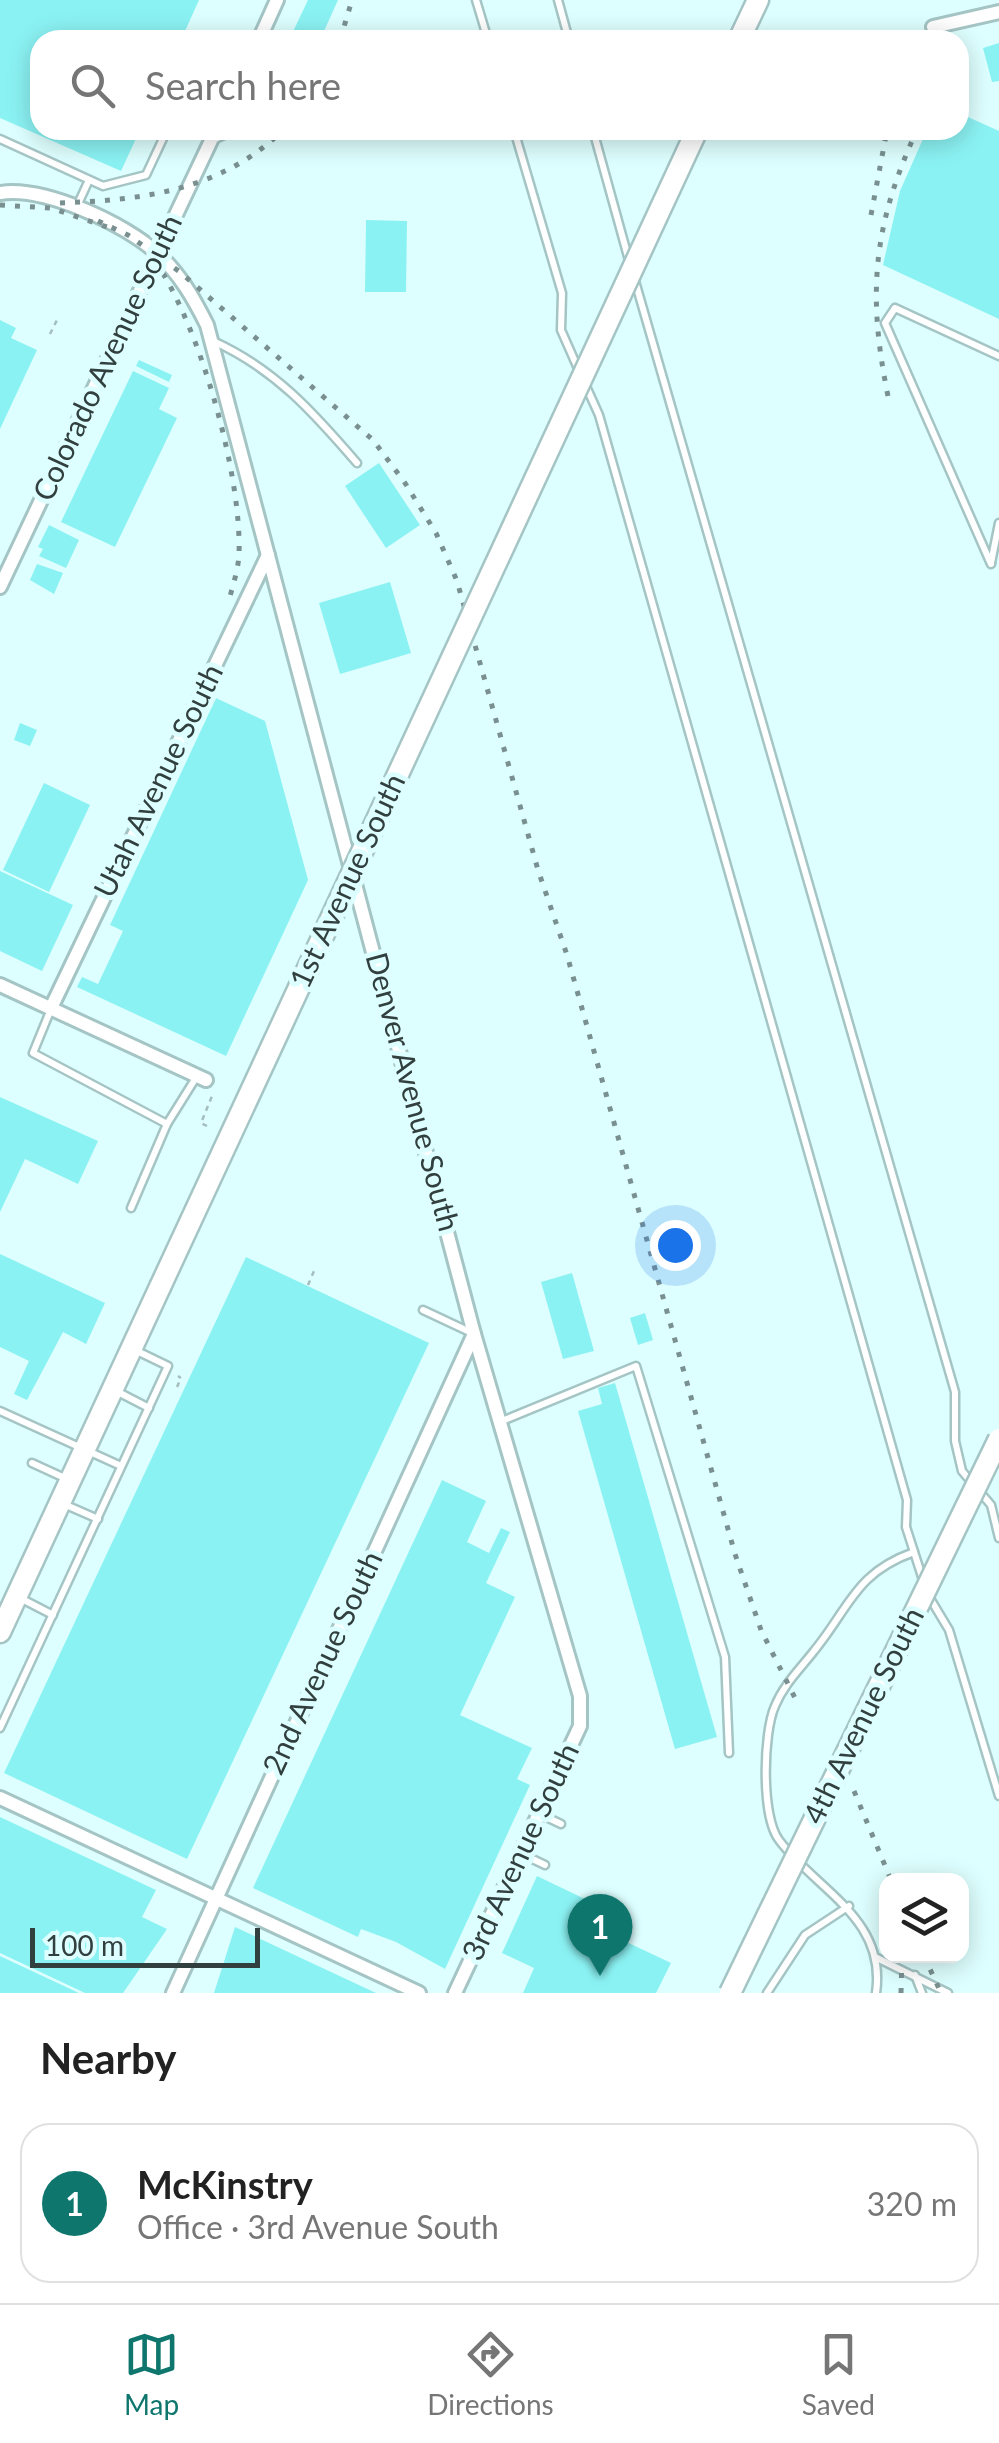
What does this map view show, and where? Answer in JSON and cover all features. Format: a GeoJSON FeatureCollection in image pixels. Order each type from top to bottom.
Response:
{"type":"FeatureCollection","features":[{"type":"Feature","properties":{"kind":"main road"},"geometry":{"type":"LineString","coordinates":[[744,30],[758,0]]}},
{"type":"Feature","properties":{"kind":"main road","name":"1st Avenue South"},"geometry":{"type":"LineString","coordinates":[[0,1632],[693,140]]}},
{"type":"Feature","properties":{"kind":"main road","name":"4th Avenue South"},"geometry":{"type":"LineString","coordinates":[[730,1993],[999,1438]]}},
{"type":"Feature","properties":{"kind":"street"},"geometry":{"type":"LineString","coordinates":[[263,30],[277,0]]}},
{"type":"Feature","properties":{"kind":"street"},"geometry":{"type":"LineString","coordinates":[[933,27],[999,12]]}},
{"type":"Feature","properties":{"kind":"street","name":"Colorado Avenue South"},"geometry":{"type":"LineString","coordinates":[[0,587],[212,140]]}},
{"type":"Feature","properties":{"kind":"street","name":"Denver Avenue South"},"geometry":{"type":"LineString","coordinates":[[0,193],[30,192],[136,236],[158,254],[192,296],[212,341],[474,1334],[583,1710]]}},
{"type":"Feature","properties":{"kind":"street","name":"Utah Avenue South"},"geometry":{"type":"LineString","coordinates":[[52,1008],[268,555]]}},
{"type":"Feature","properties":{"kind":"street"},"geometry":{"type":"LineString","coordinates":[[0,984],[202,1078]]}},
{"type":"Feature","properties":{"kind":"street","name":"2nd Avenue South"},"geometry":{"type":"LineString","coordinates":[[173,1993],[474,1334]]}},
{"type":"Feature","properties":{"kind":"street","name":"3rd Avenue South"},"geometry":{"type":"LineString","coordinates":[[456,1993],[583,1710]]}},
{"type":"Feature","properties":{"kind":"street"},"geometry":{"type":"LineString","coordinates":[[0,1798],[419,1993]]}},
{"type":"Feature","properties":{"kind":"lane"},"geometry":{"type":"LineString","coordinates":[[476,0],[485,30]]}},
{"type":"Feature","properties":{"kind":"lane"},"geometry":{"type":"LineString","coordinates":[[558,0],[566,30]]}},
{"type":"Feature","properties":{"kind":"lane"},"geometry":{"type":"LineString","coordinates":[[0,139],[103,186],[146,175],[162,140]]}},
{"type":"Feature","properties":{"kind":"lane"},"geometry":{"type":"LineString","coordinates":[[517,140],[562,293],[561,330],[605,434],[907,1500],[906,1527],[930,1599],[948,1630],[999,1796]]}},
{"type":"Feature","properties":{"kind":"lane"},"geometry":{"type":"LineString","coordinates":[[596,140],[955,1392],[955,1442],[962,1470],[990,1504],[999,1538]]}},
{"type":"Feature","properties":{"kind":"lane"},"geometry":{"type":"LineString","coordinates":[[75,208],[89,180]]}},
{"type":"Feature","properties":{"kind":"lane"},"geometry":{"type":"LineString","coordinates":[[999,356],[895,308],[885,323],[991,564],[999,523]]}},
{"type":"Feature","properties":{"kind":"lane"},"geometry":{"type":"LineString","coordinates":[[212,341],[253,360],[280,380],[357,463]]}},
{"type":"Feature","properties":{"kind":"lane"},"geometry":{"type":"LineString","coordinates":[[52,1008],[33,1052],[167,1124]]}},
{"type":"Feature","properties":{"kind":"lane"},"geometry":{"type":"LineString","coordinates":[[132,1208],[167,1124],[202,1078]]}},
{"type":"Feature","properties":{"kind":"lane"},"geometry":{"type":"LineString","coordinates":[[423,1310],[474,1334]]}},
{"type":"Feature","properties":{"kind":"lane"},"geometry":{"type":"LineString","coordinates":[[0,1728],[168,1366],[131,1348]]}},
{"type":"Feature","properties":{"kind":"lane"},"geometry":{"type":"LineString","coordinates":[[502,1421],[636,1366],[724,1658],[730,1753]]}},
{"type":"Feature","properties":{"kind":"lane"},"geometry":{"type":"LineString","coordinates":[[112,1389],[149,1408]]}},
{"type":"Feature","properties":{"kind":"lane"},"geometry":{"type":"LineString","coordinates":[[0,1410],[122,1466]]}},
{"type":"Feature","properties":{"kind":"lane"},"geometry":{"type":"LineString","coordinates":[[32,1463],[70,1481]]}},
{"type":"Feature","properties":{"kind":"lane"},"geometry":{"type":"LineString","coordinates":[[60,1502],[98,1518]]}},
{"type":"Feature","properties":{"kind":"lane"},"geometry":{"type":"LineString","coordinates":[[876,1993],[874,1956],[849,1906],[777,1838],[768,1810],[768,1725],[787,1682],[817,1648],[858,1585],[894,1560],[914,1552]]}},
{"type":"Feature","properties":{"kind":"lane"},"geometry":{"type":"LineString","coordinates":[[16,1596],[53,1615]]}},
{"type":"Feature","properties":{"kind":"lane"},"geometry":{"type":"LineString","coordinates":[[0,1695],[13,1701]]}},
{"type":"Feature","properties":{"kind":"lane"},"geometry":{"type":"LineString","coordinates":[[539,1814],[561,1824]]}},
{"type":"Feature","properties":{"kind":"lane"},"geometry":{"type":"LineString","coordinates":[[521,1853],[545,1864]]}},
{"type":"Feature","properties":{"kind":"lane"},"geometry":{"type":"LineString","coordinates":[[767,1993],[804,1935],[849,1906]]}},
{"type":"Feature","properties":{"kind":"lane"},"geometry":{"type":"LineString","coordinates":[[874,1956],[948,1993]]}},
{"type":"Feature","properties":{"kind":"lane"},"geometry":{"type":"LineString","coordinates":[[915,1974],[922,1993]]}},
{"type":"Feature","properties":{"kind":"path"},"geometry":{"type":"LineString","coordinates":[[50,334],[57,320]]}},
{"type":"Feature","properties":{"kind":"path"},"geometry":{"type":"LineString","coordinates":[[202,1078],[212,1096],[201,1122],[207,1126]]}},
{"type":"Feature","properties":{"kind":"path"},"geometry":{"type":"LineString","coordinates":[[308,1284],[314,1270]]}},
{"type":"Feature","properties":{"kind":"path"},"geometry":{"type":"LineString","coordinates":[[177,1387],[182,1378]]}},
{"type":"Feature","properties":{"kind":"building"},"geometry":{"type":"Polygon","coordinates":[[[0,0],[199,0],[186,30],[30,30],[30,131],[0,118],[0,0]]]}},
{"type":"Feature","properties":{"kind":"building"},"geometry":{"type":"Polygon","coordinates":[[[308,0],[338,0],[324,30],[294,30],[308,0]]]}},
{"type":"Feature","properties":{"kind":"building"},"geometry":{"type":"Polygon","coordinates":[[[999,43],[999,81],[992,82],[983,48],[999,43]]]}},
{"type":"Feature","properties":{"kind":"building"},"geometry":{"type":"Polygon","coordinates":[[[969,118],[999,131],[999,319],[883,265],[900,191],[923,140],[969,140],[969,118]]]}},
{"type":"Feature","properties":{"kind":"building"},"geometry":{"type":"Polygon","coordinates":[[[50,140],[135,140],[121,171],[50,140]]]}},
{"type":"Feature","properties":{"kind":"building"},"geometry":{"type":"Polygon","coordinates":[[[366,220],[407,221],[406,292],[365,292],[366,220]]]}},
{"type":"Feature","properties":{"kind":"building"},"geometry":{"type":"Polygon","coordinates":[[[0,320],[16,328],[11,338],[37,350],[0,429],[0,320]]]}},
{"type":"Feature","properties":{"kind":"building"},"geometry":{"type":"Polygon","coordinates":[[[139,360],[172,375],[169,382],[136,366],[139,360]]]}},
{"type":"Feature","properties":{"kind":"building"},"geometry":{"type":"Polygon","coordinates":[[[133,371],[169,388],[159,409],[177,418],[115,547],[61,522],[133,371]]]}},
{"type":"Feature","properties":{"kind":"building"},"geometry":{"type":"Polygon","coordinates":[[[379,463],[420,525],[386,548],[345,486],[379,463]]]}},
{"type":"Feature","properties":{"kind":"building"},"geometry":{"type":"Polygon","coordinates":[[[49,525],[79,540],[66,568],[39,556],[43,549],[38,547],[49,525]]]}},
{"type":"Feature","properties":{"kind":"building"},"geometry":{"type":"Polygon","coordinates":[[[37,564],[63,573],[54,594],[30,580],[37,564]]]}},
{"type":"Feature","properties":{"kind":"building"},"geometry":{"type":"Polygon","coordinates":[[[390,582],[411,653],[340,674],[319,603],[390,582]]]}},
{"type":"Feature","properties":{"kind":"building"},"geometry":{"type":"Polygon","coordinates":[[[216,698],[265,721],[308,880],[226,1056],[77,987],[82,977],[98,984],[123,931],[110,925],[216,698]]]}},
{"type":"Feature","properties":{"kind":"building"},"geometry":{"type":"Polygon","coordinates":[[[20,723],[37,730],[30,746],[14,740],[20,723]]]}},
{"type":"Feature","properties":{"kind":"building"},"geometry":{"type":"Polygon","coordinates":[[[44,783],[90,805],[49,892],[3,870],[44,783]]]}},
{"type":"Feature","properties":{"kind":"building"},"geometry":{"type":"Polygon","coordinates":[[[0,871],[73,905],[42,971],[0,951],[0,871]]]}},
{"type":"Feature","properties":{"kind":"building"},"geometry":{"type":"Polygon","coordinates":[[[0,1097],[98,1141],[78,1184],[25,1159],[0,1212],[0,1097]]]}},
{"type":"Feature","properties":{"kind":"building"},"geometry":{"type":"Polygon","coordinates":[[[0,1254],[105,1303],[86,1344],[63,1332],[27,1400],[14,1394],[29,1361],[0,1347],[0,1254]]]}},
{"type":"Feature","properties":{"kind":"building"},"geometry":{"type":"Polygon","coordinates":[[[246,1257],[429,1343],[187,1859],[4,1773],[246,1257]]]}},
{"type":"Feature","properties":{"kind":"building"},"geometry":{"type":"Polygon","coordinates":[[[572,1273],[594,1351],[563,1359],[541,1282],[572,1273]]]}},
{"type":"Feature","properties":{"kind":"building"},"geometry":{"type":"Polygon","coordinates":[[[645,1313],[653,1340],[638,1345],[630,1318],[645,1313]]]}},
{"type":"Feature","properties":{"kind":"building"},"geometry":{"type":"Polygon","coordinates":[[[615,1383],[717,1737],[675,1749],[578,1411],[602,1404],[598,1388],[615,1383]]]}},
{"type":"Feature","properties":{"kind":"building"},"geometry":{"type":"Polygon","coordinates":[[[442,1480],[486,1501],[467,1542],[489,1553],[501,1528],[510,1532],[486,1583],[515,1597],[460,1715],[532,1748],[517,1779],[530,1785],[445,1969],[396,1942],[361,1929],[358,1937],[253,1888],[442,1480]]]}},
{"type":"Feature","properties":{"kind":"building"},"geometry":{"type":"Polygon","coordinates":[[[0,1817],[156,1890],[142,1917],[167,1929],[123,1993],[85,1993],[0,1953],[0,1817]]]}},
{"type":"Feature","properties":{"kind":"building"},"geometry":{"type":"Polygon","coordinates":[[[537,1876],[587,1900],[578,1919],[671,1963],[656,1993],[523,1993],[534,1968],[502,1953],[537,1876]]]}},
{"type":"Feature","properties":{"kind":"building"},"geometry":{"type":"Polygon","coordinates":[[[235,1927],[376,1993],[214,1993],[235,1927]]]}},
{"type":"Feature","properties":{"kind":"building"},"geometry":{"type":"Polygon","coordinates":[[[0,1956],[79,1993],[0,1993],[0,1956]]]}},
{"type":"Feature","properties":{"kind":"railway"},"geometry":{"type":"LineString","coordinates":[[343,30],[352,0]]}},
{"type":"Feature","properties":{"kind":"railway"},"geometry":{"type":"LineString","coordinates":[[60,203],[121,199],[179,188],[234,167],[272,140]]}},
{"type":"Feature","properties":{"kind":"railway"},"geometry":{"type":"LineString","coordinates":[[871,215],[885,140]]}},
{"type":"Feature","properties":{"kind":"railway"},"geometry":{"type":"LineString","coordinates":[[888,396],[877,325],[878,260],[891,197],[913,140]]}},
{"type":"Feature","properties":{"kind":"railway"},"geometry":{"type":"LineString","coordinates":[[0,205],[51,208],[107,227]]}},
{"type":"Feature","properties":{"kind":"railway"},"geometry":{"type":"LineString","coordinates":[[98,221],[128,235],[180,272],[373,440],[436,533],[457,581],[538,870],[567,955],[735,1554],[761,1630],[796,1700]]}},
{"type":"Feature","properties":{"kind":"railway"},"geometry":{"type":"LineString","coordinates":[[155,261],[188,323],[226,444],[239,555],[229,600]]}},
{"type":"Feature","properties":{"kind":"railway"},"geometry":{"type":"LineString","coordinates":[[854,1791],[888,1873]]}},
{"type":"Feature","properties":{"kind":"railway"},"geometry":{"type":"LineString","coordinates":[[901,1993],[902,1963]]}},
{"type":"Feature","properties":{"kind":"railway"},"geometry":{"type":"LineString","coordinates":[[927,1963],[941,1993]]}},
{"type":"Feature","properties":{"kind":"place","name":"McKinstry"},"geometry":{"type":"Point","coordinates":[600,1976]}}]}
